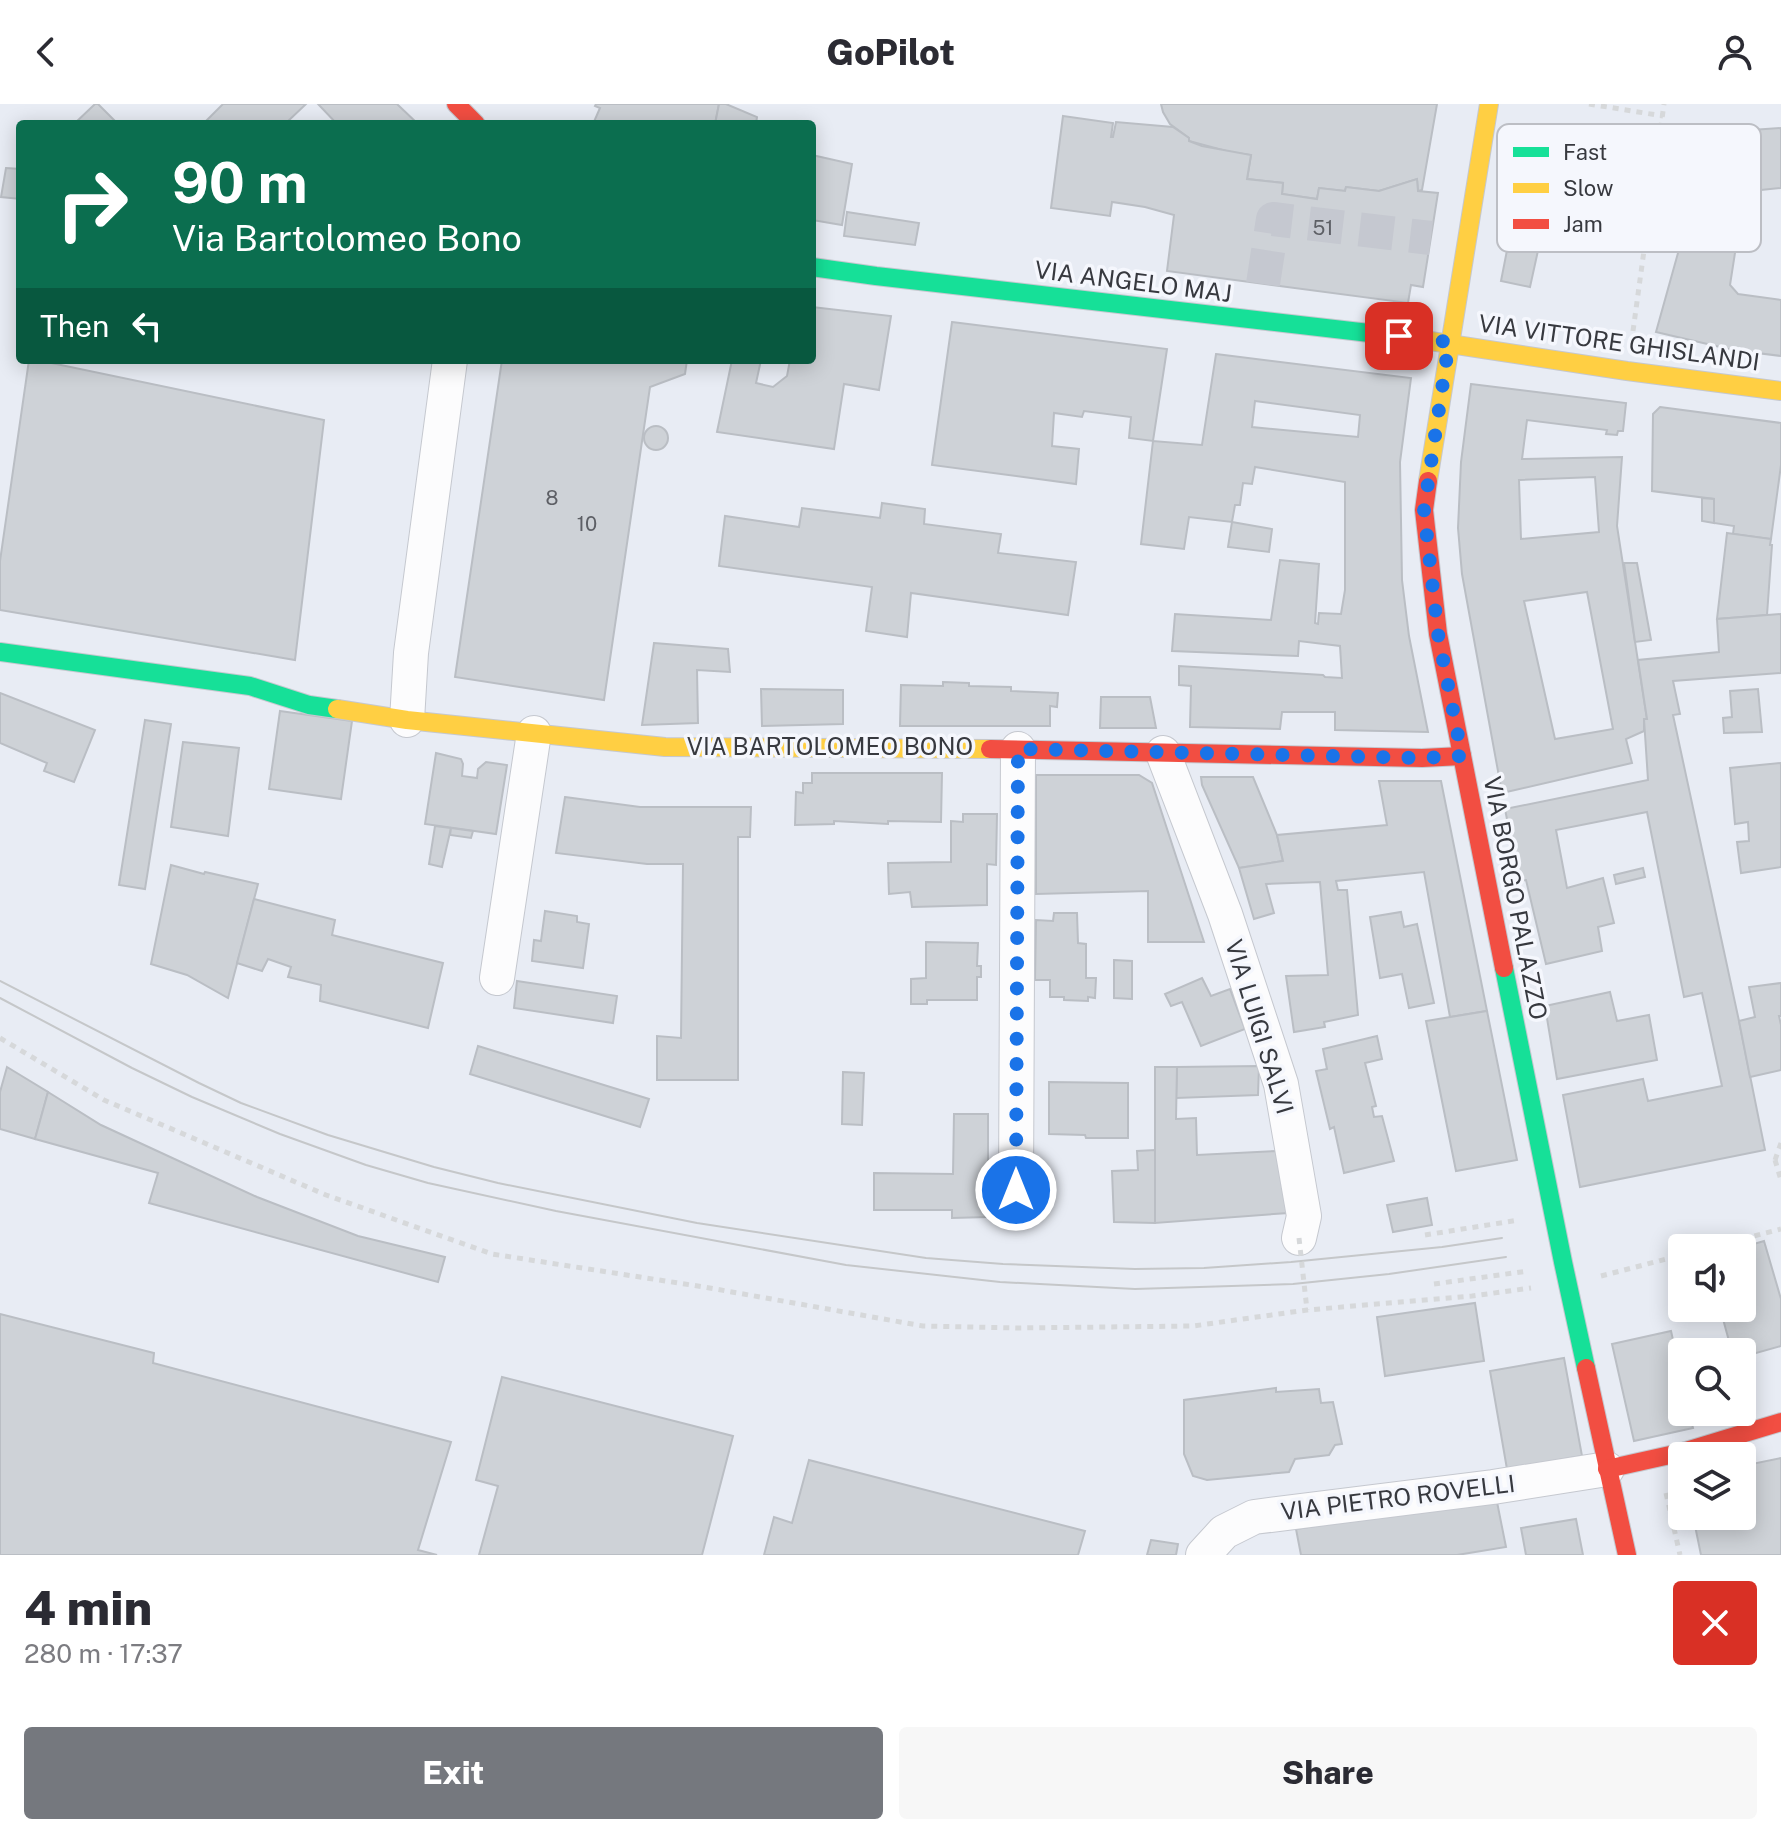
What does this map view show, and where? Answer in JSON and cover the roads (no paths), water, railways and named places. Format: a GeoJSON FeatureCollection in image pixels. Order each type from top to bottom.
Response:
{"type":"FeatureCollection","features":[{"type":"Feature","properties":{"kind":"street"},"geometry":{"type":"LineString","coordinates":[[456,104],[472,120]]}},
{"type":"Feature","properties":{"kind":"street","name":"VIA BORGO PALAZZO"},"geometry":{"type":"LineString","coordinates":[[1489,104],[1424,510],[1438,634],[1563,1262],[1627,1555]]}},
{"type":"Feature","properties":{"kind":"street","name":"VIA ANGELO MAJ"},"geometry":{"type":"LineString","coordinates":[[816,268],[1449,342]]}},
{"type":"Feature","properties":{"kind":"street","name":"VIA VITTORE GHISLANDI"},"geometry":{"type":"LineString","coordinates":[[1449,342],[1627,371],[1781,391]]}},
{"type":"Feature","properties":{"kind":"street"},"geometry":{"type":"LineString","coordinates":[[407,720],[411,653],[449,364]]}},
{"type":"Feature","properties":{"kind":"street","name":"VIA BARTOLOMEO BONO"},"geometry":{"type":"LineString","coordinates":[[0,652],[250,686],[309,705],[407,720],[665,747],[1018,749],[1422,758],[1462,756]]}},
{"type":"Feature","properties":{"kind":"street"},"geometry":{"type":"LineString","coordinates":[[497,978],[534,733]]}},
{"type":"Feature","properties":{"kind":"street"},"geometry":{"type":"LineString","coordinates":[[1016,1190],[1018,749]]}},
{"type":"Feature","properties":{"kind":"street","name":"VIA LUIGI SALVI"},"geometry":{"type":"LineString","coordinates":[[1163,753],[1225,914],[1281,1084],[1304,1216],[1299,1238]]}},
{"type":"Feature","properties":{"kind":"street"},"geometry":{"type":"LineString","coordinates":[[1607,1469],[1668,1456],[1781,1422]]}},
{"type":"Feature","properties":{"kind":"street","name":"VIA PIETRO ROVELLI"},"geometry":{"type":"LineString","coordinates":[[1203,1555],[1224,1532],[1254,1517],[1493,1487],[1607,1469]]}},
{"type":"Feature","properties":{"kind":"tunnel"},"geometry":{"type":"LineString","coordinates":[[1263,284],[1273,219],[1431,238]]}},
{"type":"Feature","properties":{"kind":"tram line"},"geometry":{"type":"LineString","coordinates":[[0,981],[241,1103],[328,1135],[498,1183],[697,1223],[926,1258],[1135,1269],[1291,1262],[1502,1238]]}},
{"type":"Feature","properties":{"kind":"tram line"},"geometry":{"type":"LineString","coordinates":[[0,998],[192,1097],[280,1134],[366,1165],[428,1183],[556,1211],[846,1265],[1000,1282],[1135,1289],[1293,1284],[1506,1257]]}}]}
